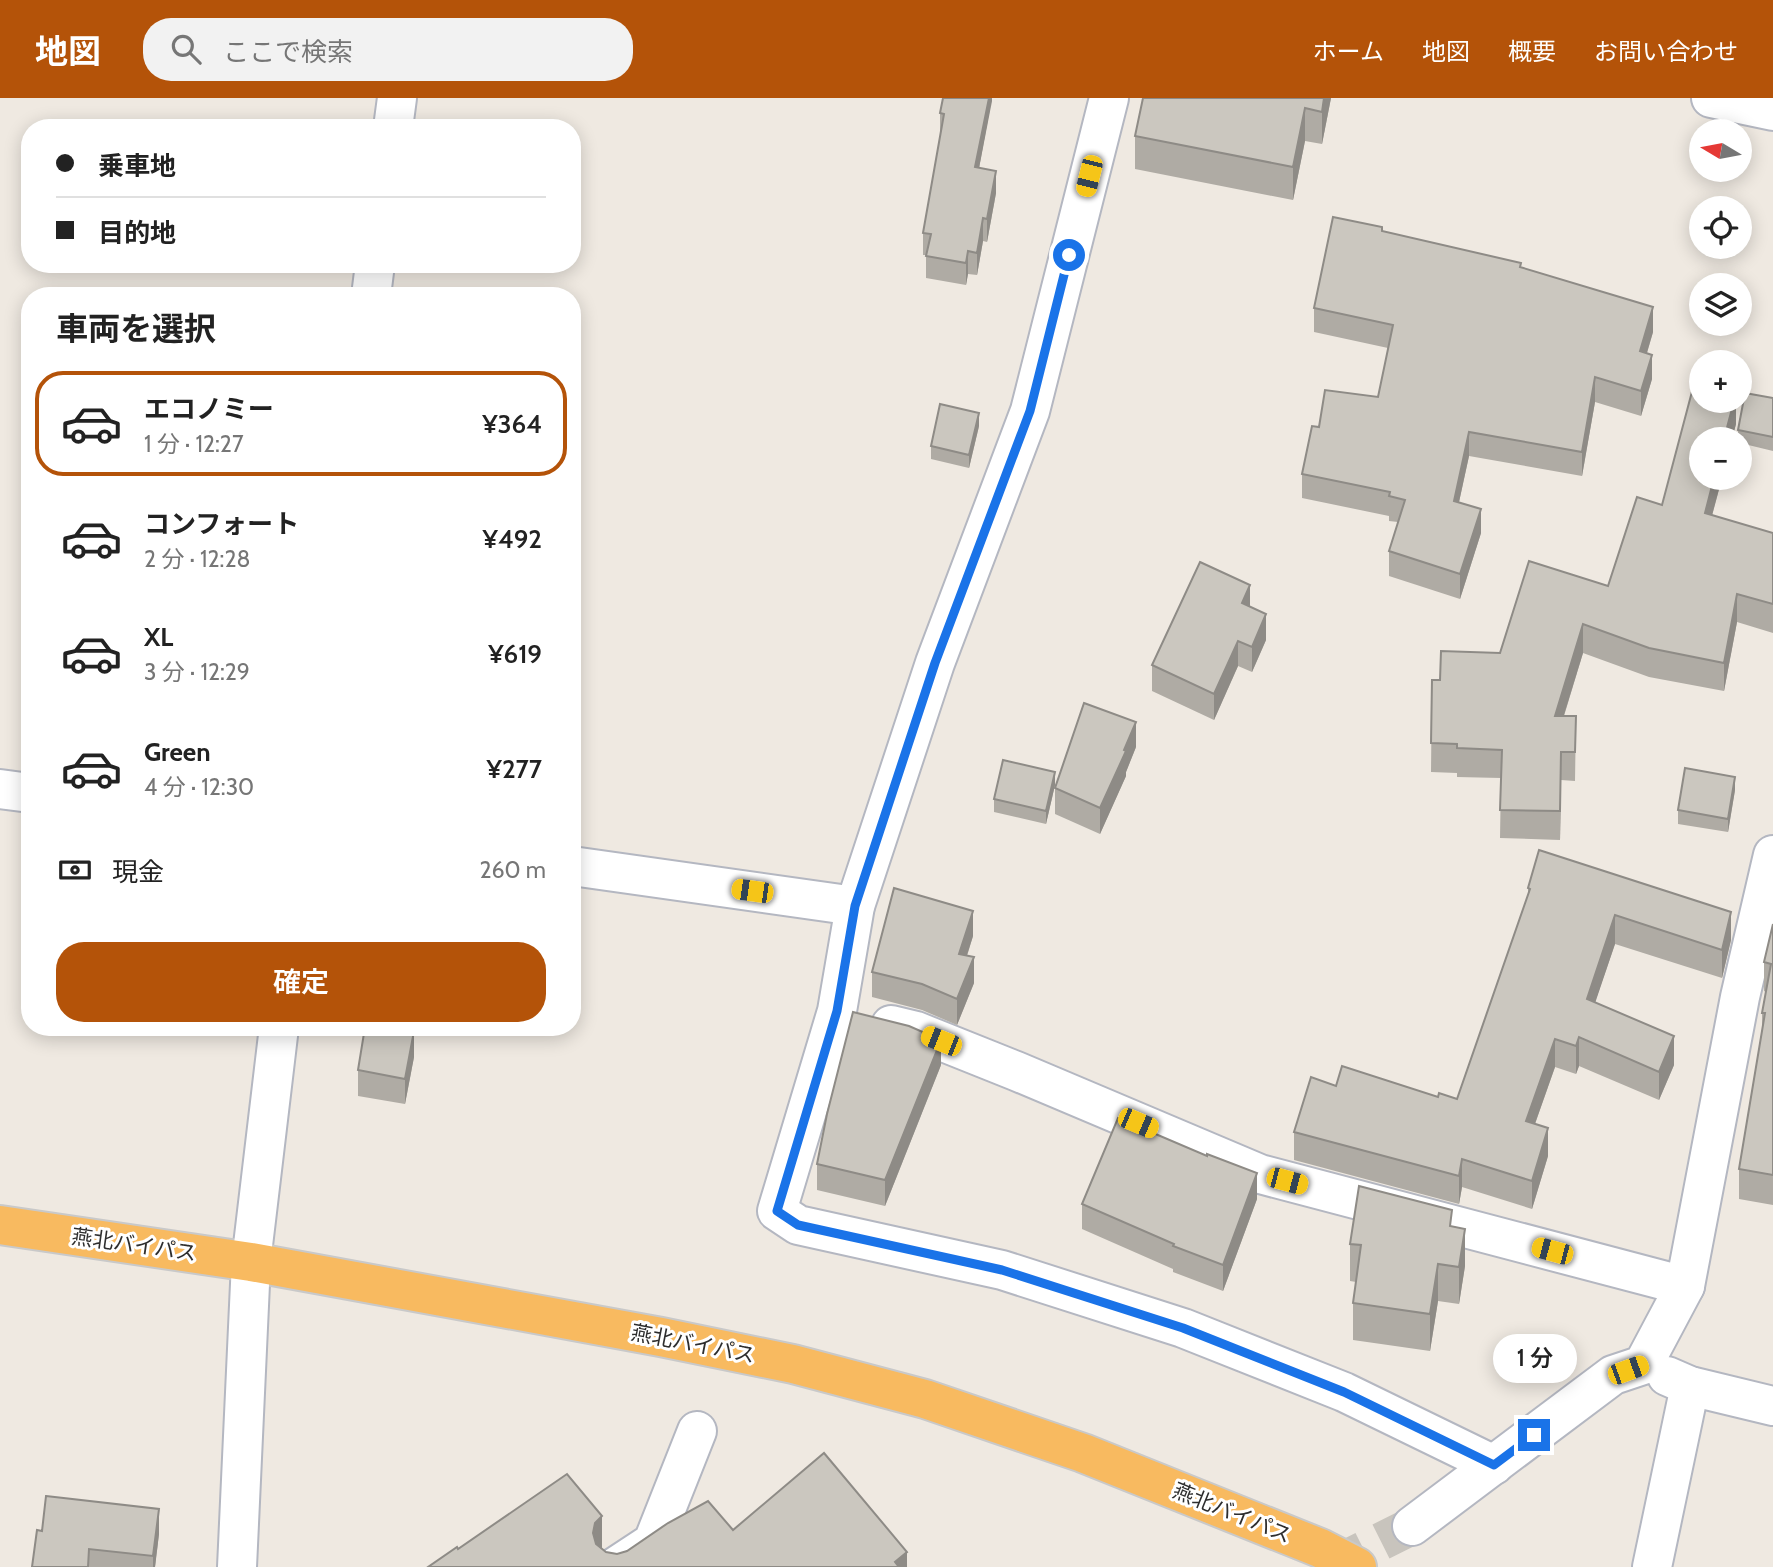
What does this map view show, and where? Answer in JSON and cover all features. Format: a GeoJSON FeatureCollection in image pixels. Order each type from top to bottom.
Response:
{"type":"FeatureCollection","features":[{"type":"Feature","properties":{"kind":"highway","name":"燕北バイパス"},"geometry":{"type":"LineString","coordinates":[[0,1225],[251,1262],[688,1342],[793,1364],[925,1399],[1095,1458],[1320,1548],[1357,1567]]}},
{"type":"Feature","properties":{"kind":"street"},"geometry":{"type":"LineString","coordinates":[[394,119],[397,98]]}},
{"type":"Feature","properties":{"kind":"street"},"geometry":{"type":"LineString","coordinates":[[1109,98],[1030,411],[935,663],[855,906],[837,1011],[777,1211],[798,1225],[1002,1270],[1183,1328],[1344,1392],[1494,1465]]}},
{"type":"Feature","properties":{"kind":"street"},"geometry":{"type":"LineString","coordinates":[[1711,98],[1773,111]]}},
{"type":"Feature","properties":{"kind":"street"},"geometry":{"type":"LineString","coordinates":[[0,789],[21,792]]}},
{"type":"Feature","properties":{"kind":"street"},"geometry":{"type":"LineString","coordinates":[[1412,1526],[1613,1376],[1643,1365],[1685,1286],[1740,997],[1773,855]]}},
{"type":"Feature","properties":{"kind":"street"},"geometry":{"type":"LineString","coordinates":[[581,867],[855,906]]}},
{"type":"Feature","properties":{"kind":"street"},"geometry":{"type":"LineString","coordinates":[[837,1011],[916,1031],[1260,1174],[1685,1286]]}},
{"type":"Feature","properties":{"kind":"street"},"geometry":{"type":"LineString","coordinates":[[237,1567],[251,1262],[278,1036]]}},
{"type":"Feature","properties":{"kind":"street"},"geometry":{"type":"LineString","coordinates":[[1643,1365],[1690,1387],[1773,1406]]}},
{"type":"Feature","properties":{"kind":"street"},"geometry":{"type":"LineString","coordinates":[[1652,1567],[1690,1387]]}},
{"type":"Feature","properties":{"kind":"street"},"geometry":{"type":"LineString","coordinates":[[615,1567],[653,1542],[696,1431]]}},
{"type":"Feature","properties":{"kind":"building"},"geometry":{"type":"Polygon","coordinates":[[[943,98],[989,98],[975,167],[996,171],[977,253],[968,251],[966,263],[926,256],[931,234],[923,233],[944,114],[940,113],[943,98]]]}},
{"type":"Feature","properties":{"kind":"building"},"geometry":{"type":"Polygon","coordinates":[[[1143,98],[1324,98],[1322,112],[1305,108],[1293,167],[1135,136],[1143,98]]]}},
{"type":"Feature","properties":{"kind":"building"},"geometry":{"type":"Polygon","coordinates":[[[1333,217],[1521,263],[1520,267],[1653,307],[1640,351],[1652,355],[1641,391],[1595,377],[1582,452],[1469,432],[1454,501],[1481,509],[1460,574],[1389,551],[1405,500],[1389,496],[1390,492],[1302,474],[1312,426],[1319,427],[1325,390],[1378,397],[1393,325],[1314,308],[1333,217]]]}},
{"type":"Feature","properties":{"kind":"building"},"geometry":{"type":"Polygon","coordinates":[[[1752,394],[1773,398],[1773,437],[1752,433],[1752,427],[1739,427],[1741,413],[1752,413],[1752,394]]]}},
{"type":"Feature","properties":{"kind":"building"},"geometry":{"type":"Polygon","coordinates":[[[1689,403],[1689,413],[1731,413],[1727,427],[1689,427],[1689,490],[1711,490],[1705,513],[1773,533],[1773,604],[1737,594],[1724,663],[1649,648],[1583,624],[1555,716],[1576,716],[1575,752],[1561,752],[1560,811],[1500,810],[1502,750],[1457,748],[1457,744],[1431,743],[1432,680],[1440,680],[1441,651],[1500,653],[1529,561],[1608,586],[1637,497],[1662,505],[1689,403]]]}},
{"type":"Feature","properties":{"kind":"building"},"geometry":{"type":"Polygon","coordinates":[[[940,404],[979,413],[969,455],[931,446],[940,404]]]}},
{"type":"Feature","properties":{"kind":"building"},"geometry":{"type":"Polygon","coordinates":[[[1200,562],[1250,585],[1242,603],[1266,614],[1252,647],[1238,641],[1214,694],[1152,665],[1200,562]]]}},
{"type":"Feature","properties":{"kind":"building"},"geometry":{"type":"Polygon","coordinates":[[[1084,703],[1136,722],[1100,808],[1055,788],[1084,703]]]}},
{"type":"Feature","properties":{"kind":"building"},"geometry":{"type":"Polygon","coordinates":[[[1003,760],[1055,772],[1046,811],[994,799],[1003,760]]]}},
{"type":"Feature","properties":{"kind":"building"},"geometry":{"type":"Polygon","coordinates":[[[1685,768],[1735,777],[1728,819],[1678,810],[1685,768]]]}},
{"type":"Feature","properties":{"kind":"building"},"geometry":{"type":"Polygon","coordinates":[[[1539,850],[1731,912],[1722,950],[1615,915],[1587,999],[1674,1036],[1659,1072],[1579,1037],[1576,1046],[1555,1039],[1526,1121],[1548,1128],[1532,1181],[1462,1159],[1459,1176],[1294,1132],[1311,1077],[1336,1086],[1342,1066],[1438,1097],[1439,1093],[1457,1099],[1530,889],[1528,888],[1539,850]]]}},
{"type":"Feature","properties":{"kind":"building"},"geometry":{"type":"Polygon","coordinates":[[[894,888],[973,911],[959,954],[974,957],[957,999],[922,984],[872,972],[894,888]]]}},
{"type":"Feature","properties":{"kind":"building"},"geometry":{"type":"Polygon","coordinates":[[[1773,924],[1773,1175],[1739,1169],[1765,1013],[1762,1013],[1771,964],[1764,962],[1773,924]]]}},
{"type":"Feature","properties":{"kind":"building"},"geometry":{"type":"Polygon","coordinates":[[[853,1012],[909,1026],[941,1040],[885,1180],[817,1164],[853,1012]]]}},
{"type":"Feature","properties":{"kind":"building"},"geometry":{"type":"Polygon","coordinates":[[[364,1036],[413,1036],[405,1079],[358,1070],[364,1036]]]}},
{"type":"Feature","properties":{"kind":"building"},"geometry":{"type":"Polygon","coordinates":[[[1118,1118],[1207,1156],[1257,1173],[1223,1265],[1173,1246],[1174,1244],[1082,1204],[1118,1118]]]}},
{"type":"Feature","properties":{"kind":"building"},"geometry":{"type":"Polygon","coordinates":[[[1359,1186],[1452,1210],[1450,1226],[1465,1229],[1459,1267],[1438,1264],[1430,1314],[1353,1303],[1361,1245],[1350,1244],[1359,1186]]]}},
{"type":"Feature","properties":{"kind":"building"},"geometry":{"type":"Polygon","coordinates":[[[824,1453],[907,1552],[895,1562],[899,1567],[428,1567],[567,1474],[602,1516],[595,1523],[593,1533],[596,1544],[606,1552],[617,1554],[627,1551],[668,1523],[708,1501],[733,1530],[824,1453]]]}},
{"type":"Feature","properties":{"kind":"building"},"geometry":{"type":"Polygon","coordinates":[[[46,1496],[159,1509],[153,1556],[89,1549],[88,1567],[32,1567],[37,1530],[42,1531],[46,1496]]]}},
{"type":"Feature","properties":{"kind":"tunnel"},"geometry":{"type":"LineString","coordinates":[[1330,1567],[1412,1526]]}},
{"type":"Feature","properties":{"kind":"route"},"geometry":{"type":"LineString","coordinates":[[1069,255],[1030,411],[935,663],[855,906],[837,1011],[777,1211],[798,1225],[1002,1270],[1183,1328],[1344,1392],[1494,1465],[1534,1435]]}}]}
